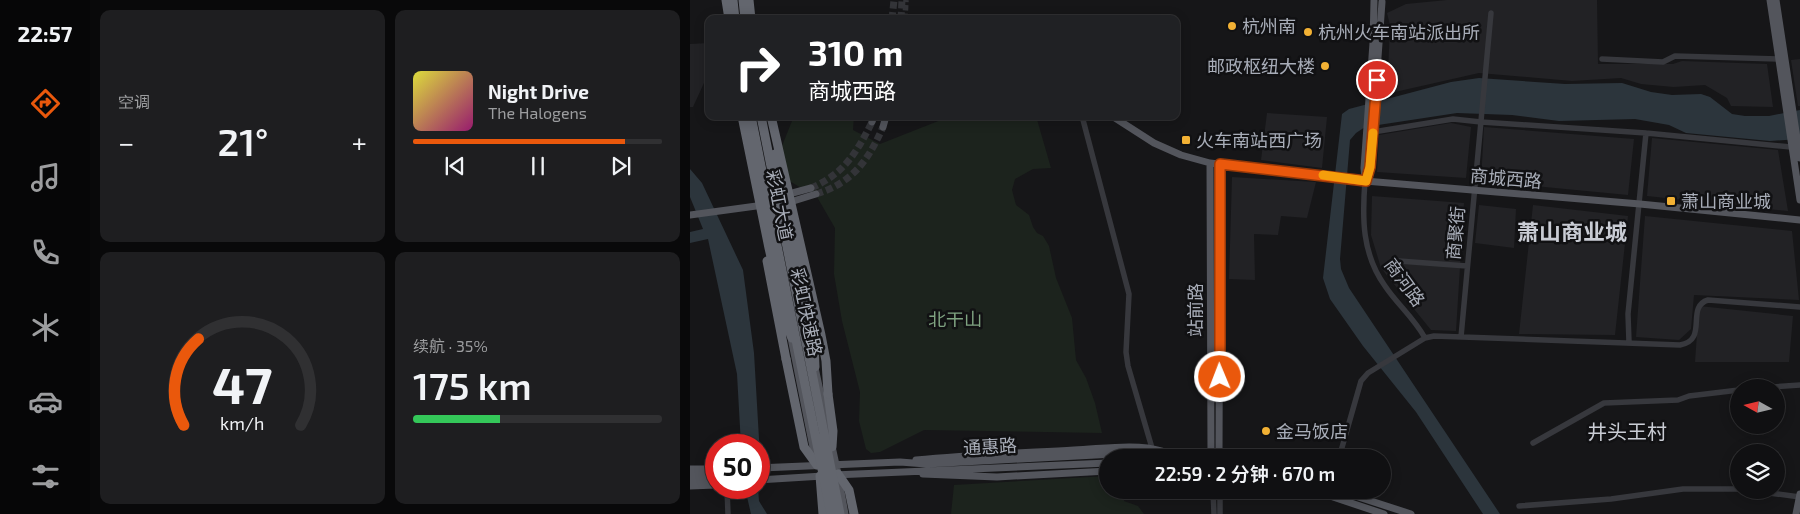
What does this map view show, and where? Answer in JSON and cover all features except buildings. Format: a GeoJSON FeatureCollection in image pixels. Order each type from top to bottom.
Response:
{"type":"FeatureCollection","features":[{"type":"Feature","properties":{"kind":"highway"},"geometry":{"type":"LineString","coordinates":[[726,0],[728,15]]}},
{"type":"Feature","properties":{"kind":"highway"},"geometry":{"type":"LineString","coordinates":[[733,0],[735,15]]}},
{"type":"Feature","properties":{"kind":"highway"},"geometry":{"type":"LineString","coordinates":[[743,0],[745,15]]}},
{"type":"Feature","properties":{"kind":"highway"},"geometry":{"type":"LineString","coordinates":[[749,0],[751,15]]}},
{"type":"Feature","properties":{"kind":"highway"},"geometry":{"type":"LineString","coordinates":[[741,120],[744,151],[804,447],[817,465]]}},
{"type":"Feature","properties":{"kind":"highway"},"geometry":{"type":"LineString","coordinates":[[742,120],[786,323],[803,372]]}},
{"type":"Feature","properties":{"kind":"highway","name":"彩虹快速路"},"geometry":{"type":"LineString","coordinates":[[750,120],[831,514]]}},
{"type":"Feature","properties":{"kind":"highway"},"geometry":{"type":"LineString","coordinates":[[767,120],[821,335],[826,362],[833,431],[832,447]]}},
{"type":"Feature","properties":{"kind":"highway","name":"彩虹快速路"},"geometry":{"type":"LineString","coordinates":[[767,120],[815,393],[840,514]]}},
{"type":"Feature","properties":{"kind":"highway"},"geometry":{"type":"LineString","coordinates":[[838,474],[849,490],[854,514]]}},
{"type":"Feature","properties":{"kind":"highway"},"geometry":{"type":"LineString","coordinates":[[820,476],[823,514]]}},
{"type":"Feature","properties":{"kind":"main road"},"geometry":{"type":"LineString","coordinates":[[1770,0],[1778,59],[1789,108]]}},
{"type":"Feature","properties":{"kind":"main road"},"geometry":{"type":"LineString","coordinates":[[1776,0],[1800,200]]}},
{"type":"Feature","properties":{"kind":"main road"},"geometry":{"type":"LineString","coordinates":[[1372,101],[1374,1]]}},
{"type":"Feature","properties":{"kind":"main road"},"geometry":{"type":"LineString","coordinates":[[1366,181],[1370,167],[1369,132],[1382,2]]}},
{"type":"Feature","properties":{"kind":"main road","name":"彩虹大道"},"geometry":{"type":"LineString","coordinates":[[750,120],[764,203],[827,514]]}},
{"type":"Feature","properties":{"kind":"main road","name":"彩虹大道"},"geometry":{"type":"LineString","coordinates":[[767,120],[781,200],[845,514]]}},
{"type":"Feature","properties":{"kind":"main road"},"geometry":{"type":"LineString","coordinates":[[882,127],[885,120]]}},
{"type":"Feature","properties":{"kind":"main road","name":"商城西路"},"geometry":{"type":"LineString","coordinates":[[1118,120],[1154,143],[1210,163],[1366,181],[1640,204],[1800,220]]}},
{"type":"Feature","properties":{"kind":"main road"},"geometry":{"type":"LineString","coordinates":[[1794,146],[1800,158]]}},
{"type":"Feature","properties":{"kind":"main road","name":"站前路"},"geometry":{"type":"LineString","coordinates":[[1210,163],[1211,449]]}},
{"type":"Feature","properties":{"kind":"main road"},"geometry":{"type":"LineString","coordinates":[[1219,449],[1220,164]]}},
{"type":"Feature","properties":{"kind":"main road"},"geometry":{"type":"LineString","coordinates":[[781,200],[811,188]]}},
{"type":"Feature","properties":{"kind":"main road"},"geometry":{"type":"LineString","coordinates":[[690,215],[781,200],[806,198],[816,194]]}},
{"type":"Feature","properties":{"kind":"main road"},"geometry":{"type":"LineString","coordinates":[[900,462],[962,456],[1100,449],[1155,449]]}},
{"type":"Feature","properties":{"kind":"main road","name":"通惠路"},"geometry":{"type":"LineString","coordinates":[[770,467],[900,462],[926,464],[1099,455]]}},
{"type":"Feature","properties":{"kind":"main road","name":"通惠路"},"geometry":{"type":"LineString","coordinates":[[770,479],[838,474],[1099,463]]}},
{"type":"Feature","properties":{"kind":"main road"},"geometry":{"type":"LineString","coordinates":[[690,469],[705,469]]}},
{"type":"Feature","properties":{"kind":"main road"},"geometry":{"type":"LineString","coordinates":[[903,472],[944,476],[997,477],[1099,471]]}},
{"type":"Feature","properties":{"kind":"main road"},"geometry":{"type":"LineString","coordinates":[[690,475],[705,474]]}},
{"type":"Feature","properties":{"kind":"main road"},"geometry":{"type":"LineString","coordinates":[[690,481],[705,480]]}},
{"type":"Feature","properties":{"kind":"main road"},"geometry":{"type":"LineString","coordinates":[[690,486],[705,485]]}},
{"type":"Feature","properties":{"kind":"main road"},"geometry":{"type":"LineString","coordinates":[[1796,514],[1800,496]]}},
{"type":"Feature","properties":{"kind":"main road"},"geometry":{"type":"LineString","coordinates":[[1345,499],[1384,514]]}},
{"type":"Feature","properties":{"kind":"main road"},"geometry":{"type":"LineString","coordinates":[[1365,499],[1411,514]]}},
{"type":"Feature","properties":{"kind":"street","name":"商聚街"},"geometry":{"type":"LineString","coordinates":[[1461,337],[1491,13]]}},
{"type":"Feature","properties":{"kind":"street"},"geometry":{"type":"LineString","coordinates":[[1602,59],[1663,62],[1675,56],[1778,59]]}},
{"type":"Feature","properties":{"kind":"street"},"geometry":{"type":"LineString","coordinates":[[1369,132],[1454,119],[1794,146]]}},
{"type":"Feature","properties":{"kind":"street"},"geometry":{"type":"LineString","coordinates":[[1083,120],[1129,294],[1126,352],[1128,366],[1152,448]]}},
{"type":"Feature","properties":{"kind":"street"},"geometry":{"type":"LineString","coordinates":[[1629,342],[1628,314],[1646,133]]}},
{"type":"Feature","properties":{"kind":"street","name":"商河路"},"geometry":{"type":"LineString","coordinates":[[1366,181],[1363,207],[1364,234],[1371,261],[1384,286],[1418,325],[1426,338]]}},
{"type":"Feature","properties":{"kind":"street"},"geometry":{"type":"LineString","coordinates":[[1398,261],[1467,266]]}},
{"type":"Feature","properties":{"kind":"street"},"geometry":{"type":"LineString","coordinates":[[1342,449],[1361,381],[1368,373],[1426,338],[1434,336],[1680,344],[1690,341],[1696,332],[1699,306],[1708,300],[1800,307]]}},
{"type":"Feature","properties":{"kind":"street"},"geometry":{"type":"LineString","coordinates":[[1785,386],[1800,385]]}},
{"type":"Feature","properties":{"kind":"street"},"geometry":{"type":"LineString","coordinates":[[1533,443],[1604,402],[1678,400],[1689,396],[1730,391]]}},
{"type":"Feature","properties":{"kind":"street"},"geometry":{"type":"LineString","coordinates":[[1519,506],[1610,499],[1683,489],[1730,489]]}},
{"type":"Feature","properties":{"kind":"street"},"geometry":{"type":"LineString","coordinates":[[1785,494],[1800,496]]}},
{"type":"Feature","properties":{"kind":"street"},"geometry":{"type":"LineString","coordinates":[[727,499],[728,514]]}},
{"type":"Feature","properties":{"kind":"street"},"geometry":{"type":"LineString","coordinates":[[1213,499],[1214,514]]}},
{"type":"Feature","properties":{"kind":"street"},"geometry":{"type":"LineString","coordinates":[[1220,499],[1220,514]]}},
{"type":"Feature","properties":{"kind":"shaded area"},"geometry":{"type":"Polygon","coordinates":[[[1447,0],[1597,0],[1598,64],[1673,64],[1682,61],[1767,64],[1773,107],[1731,106],[1727,98],[1705,85],[1674,87],[1641,84],[1621,78],[1572,81],[1479,73],[1386,94],[1384,85],[1388,74],[1390,25],[1387,13],[1406,4],[1447,0]]]}},
{"type":"Feature","properties":{"kind":"shaded area"},"geometry":{"type":"Polygon","coordinates":[[[705,43],[705,81],[693,107],[690,107],[690,44],[705,43]]]}},
{"type":"Feature","properties":{"kind":"shaded area"},"geometry":{"type":"Polygon","coordinates":[[[1800,59],[1800,106],[1798,106],[1791,60],[1800,59]]]}},
{"type":"Feature","properties":{"kind":"shaded area"},"geometry":{"type":"Polygon","coordinates":[[[1479,78],[1565,84],[1622,83],[1651,92],[1672,95],[1701,94],[1710,97],[1732,114],[1745,116],[1769,116],[1800,110],[1800,139],[1770,141],[1686,133],[1669,125],[1635,119],[1559,121],[1512,115],[1457,113],[1365,127],[1350,140],[1340,259],[1341,269],[1349,288],[1500,514],[1483,514],[1416,412],[1363,346],[1330,299],[1323,278],[1342,114],[1349,109],[1451,82],[1479,78]]]}},
{"type":"Feature","properties":{"kind":"shaded area"},"geometry":{"type":"Polygon","coordinates":[[[1267,113],[1327,117],[1322,168],[1261,160],[1267,113]]]}},
{"type":"Feature","properties":{"kind":"shaded area"},"geometry":{"type":"Polygon","coordinates":[[[1451,123],[1471,127],[1466,178],[1377,172],[1379,135],[1451,123]]]}},
{"type":"Feature","properties":{"kind":"shaded area"},"geometry":{"type":"Polygon","coordinates":[[[1484,127],[1634,139],[1628,195],[1481,181],[1484,127]]]}},
{"type":"Feature","properties":{"kind":"shaded area"},"geometry":{"type":"Polygon","coordinates":[[[1652,138],[1778,150],[1788,211],[1647,196],[1652,138]]]}},
{"type":"Feature","properties":{"kind":"shaded area"},"geometry":{"type":"Polygon","coordinates":[[[690,169],[702,183],[743,270],[754,353],[759,434],[740,434],[737,374],[708,239],[690,243],[690,232],[703,229],[690,197],[690,169]]]}},
{"type":"Feature","properties":{"kind":"shaded area"},"geometry":{"type":"Polygon","coordinates":[[[1232,177],[1316,182],[1307,218],[1281,216],[1278,235],[1254,234],[1255,280],[1229,279],[1232,177]]]}},
{"type":"Feature","properties":{"kind":"shaded area"},"geometry":{"type":"Polygon","coordinates":[[[1372,196],[1464,203],[1456,331],[1431,330],[1381,268],[1371,235],[1372,196]]]}},
{"type":"Feature","properties":{"kind":"shaded area"},"geometry":{"type":"Polygon","coordinates":[[[1479,205],[1516,209],[1514,248],[1475,243],[1479,205]]]}},
{"type":"Feature","properties":{"kind":"shaded area"},"geometry":{"type":"Polygon","coordinates":[[[1533,205],[1628,216],[1615,335],[1519,334],[1533,205]]]}},
{"type":"Feature","properties":{"kind":"shaded area"},"geometry":{"type":"Polygon","coordinates":[[[1645,216],[1792,231],[1799,300],[1694,295],[1691,329],[1679,340],[1636,337],[1645,216]]]}},
{"type":"Feature","properties":{"kind":"shaded area"},"geometry":{"type":"Polygon","coordinates":[[[1699,306],[1793,316],[1789,362],[1695,362],[1699,306]]]}},
{"type":"Feature","properties":{"kind":"shaded area"},"geometry":{"type":"Polygon","coordinates":[[[748,499],[759,499],[767,514],[751,514],[748,499]]]}},
{"type":"Feature","properties":{"kind":"green space","name":"北干山"},"geometry":{"type":"Polygon","coordinates":[[[792,120],[854,120],[853,130],[880,144],[941,120],[1037,120],[1051,168],[1033,169],[1015,179],[1012,190],[1016,205],[1029,215],[1033,227],[1037,233],[1043,236],[1049,246],[1056,278],[1072,318],[1076,360],[1086,378],[1095,403],[1102,433],[924,430],[880,452],[871,453],[866,449],[859,421],[860,392],[842,321],[834,274],[835,228],[817,197],[772,171],[792,120]]]}},
{"type":"Feature","properties":{"kind":"green space"},"geometry":{"type":"Polygon","coordinates":[[[1099,476],[1099,499],[1124,499],[1124,501],[1138,506],[1144,514],[951,514],[954,485],[1099,476]]]}},
{"type":"Feature","properties":{"kind":"tunnel"},"geometry":{"type":"LineString","coordinates":[[892,15],[894,0]]}},
{"type":"Feature","properties":{"kind":"tunnel"},"geometry":{"type":"LineString","coordinates":[[901,15],[902,0]]}},
{"type":"Feature","properties":{"kind":"tunnel"},"geometry":{"type":"LineString","coordinates":[[905,15],[906,0]]}},
{"type":"Feature","properties":{"kind":"tunnel"},"geometry":{"type":"LineString","coordinates":[[811,188],[841,169],[861,143],[872,122]]}},
{"type":"Feature","properties":{"kind":"tunnel"},"geometry":{"type":"LineString","coordinates":[[816,194],[840,184],[849,177],[865,160],[883,127]]}},
{"type":"Feature","properties":{"kind":"slow traffic"},"geometry":{"type":"LineString","coordinates":[[1323,175],[1366,181],[1370,167],[1373,133]]}},
{"type":"Feature","properties":{"kind":"place","name":"杭州南"},"geometry":{"type":"Point","coordinates":[1232,26]}},
{"type":"Feature","properties":{"kind":"place","name":"杭州火车南站派出所"},"geometry":{"type":"Point","coordinates":[1308,32]}},
{"type":"Feature","properties":{"kind":"place","name":"邮政枢纽大楼"},"geometry":{"type":"Point","coordinates":[1325,66]}},
{"type":"Feature","properties":{"kind":"place","name":"火车南站西广场"},"geometry":{"type":"Point","coordinates":[1186,140]}},
{"type":"Feature","properties":{"kind":"place","name":"萧山商业城"},"geometry":{"type":"Point","coordinates":[1671,201]}},
{"type":"Feature","properties":{"kind":"place","name":"金马饭店"},"geometry":{"type":"Point","coordinates":[1266,431]}},
{"type":"Feature","properties":{"kind":"district","name":"萧山商业城"},"geometry":{"type":"Point","coordinates":[1572,231]}},
{"type":"Feature","properties":{"kind":"district","name":"井头王村"},"geometry":{"type":"Point","coordinates":[1627,431]}},
{"type":"Feature","properties":{"kind":"route"},"geometry":{"type":"LineString","coordinates":[[1220,377],[1220,164],[1366,181],[1370,167],[1377,80]]}}]}
